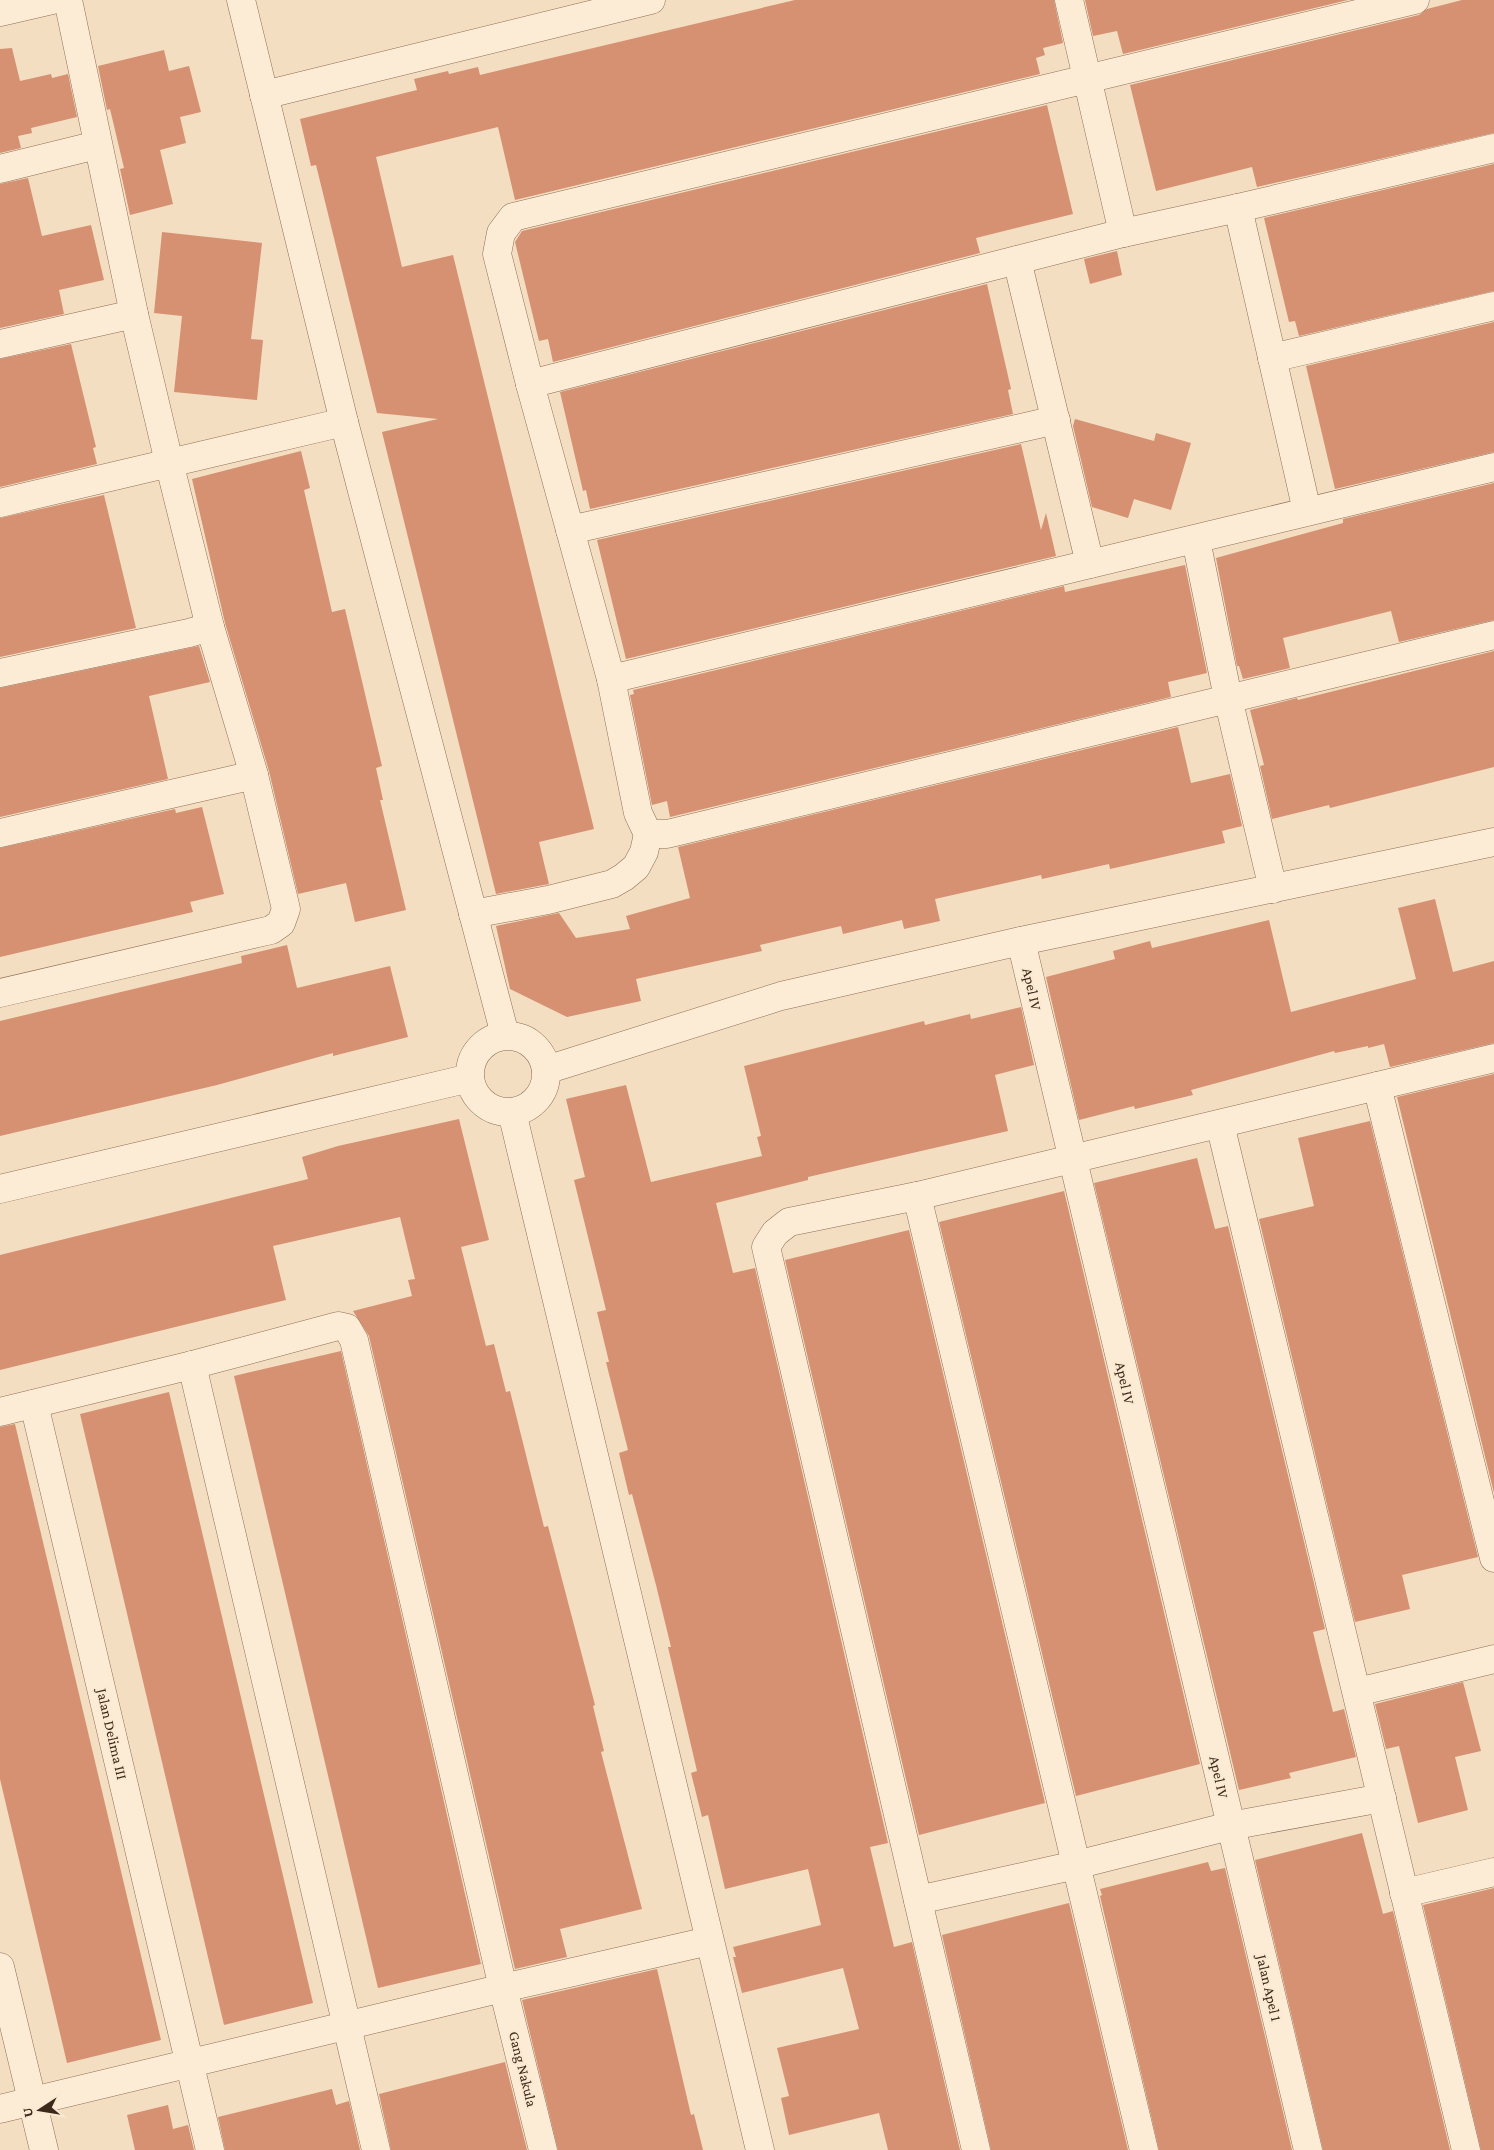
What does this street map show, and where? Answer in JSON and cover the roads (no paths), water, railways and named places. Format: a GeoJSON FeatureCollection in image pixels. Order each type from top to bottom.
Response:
{"type":"FeatureCollection","features":[{"type":"Feature","properties":{"kind":"street"},"geometry":{"type":"LineString","coordinates":[[0,12],[52,0]]}},
{"type":"Feature","properties":{"kind":"street"},"geometry":{"type":"LineString","coordinates":[[0,994],[272,930],[281,923],[286,909],[254,775],[210,627],[169,462],[134,314],[68,0]]}},
{"type":"Feature","properties":{"kind":"street"},"geometry":{"type":"LineString","coordinates":[[241,0],[344,422],[505,1035]]}},
{"type":"Feature","properties":{"kind":"street"},"geometry":{"type":"LineString","coordinates":[[264,95],[651,0]]}},
{"type":"Feature","properties":{"kind":"street"},"geometry":{"type":"LineString","coordinates":[[1069,0],[1123,233]]}},
{"type":"Feature","properties":{"kind":"street"},"geometry":{"type":"LineString","coordinates":[[473,914],[548,900],[612,884],[636,867],[644,852],[648,834],[638,813],[611,680],[530,384],[497,254],[501,233],[514,217],[1414,0]]}},
{"type":"Feature","properties":{"kind":"street"},"geometry":{"type":"LineString","coordinates":[[0,169],[98,145]]}},
{"type":"Feature","properties":{"kind":"street"},"geometry":{"type":"LineString","coordinates":[[530,384],[1123,233],[1494,148]]}},
{"type":"Feature","properties":{"kind":"street"},"geometry":{"type":"LineString","coordinates":[[1238,208],[1307,511]]}},
{"type":"Feature","properties":{"kind":"street"},"geometry":{"type":"LineString","coordinates":[[1017,260],[1090,564]]}},
{"type":"Feature","properties":{"kind":"street"},"geometry":{"type":"LineString","coordinates":[[1272,358],[1494,306]]}},
{"type":"Feature","properties":{"kind":"street"},"geometry":{"type":"LineString","coordinates":[[0,344],[134,314]]}},
{"type":"Feature","properties":{"kind":"street"},"geometry":{"type":"LineString","coordinates":[[570,530],[1056,420]]}},
{"type":"Feature","properties":{"kind":"street"},"geometry":{"type":"LineString","coordinates":[[0,502],[344,422]]}},
{"type":"Feature","properties":{"kind":"street"},"geometry":{"type":"LineString","coordinates":[[611,680],[1494,467]]}},
{"type":"Feature","properties":{"kind":"street"},"geometry":{"type":"LineString","coordinates":[[1196,540],[1228,698],[1273,889]]}},
{"type":"Feature","properties":{"kind":"street"},"geometry":{"type":"LineString","coordinates":[[0,673],[210,627]]}},
{"type":"Feature","properties":{"kind":"street"},"geometry":{"type":"LineString","coordinates":[[648,834],[667,834],[1494,635]]}},
{"type":"Feature","properties":{"kind":"street"},"geometry":{"type":"LineString","coordinates":[[0,833],[254,775]]}},
{"type":"Feature","properties":{"kind":"street"},"geometry":{"type":"LineString","coordinates":[[546,1070],[781,996],[1021,941],[1494,842]]}},
{"type":"Feature","properties":{"kind":"street","name":"Apel IV"},"geometry":{"type":"LineString","coordinates":[[1021,941],[1230,1826]]}},
{"type":"Feature","properties":{"kind":"street"},"geometry":{"type":"LineString","coordinates":[[505,1035],[519,1038],[532,1045],[542,1056],[546,1070],[544,1085],[538,1098],[526,1108],[512,1112],[497,1111],[484,1104],[475,1092],[470,1078],[471,1063],[479,1050],[490,1040],[505,1035]]}},
{"type":"Feature","properties":{"kind":"street"},"geometry":{"type":"LineString","coordinates":[[976,2150],[766,1247],[775,1233],[789,1222],[917,1196],[1494,1058]]}},
{"type":"Feature","properties":{"kind":"street"},"geometry":{"type":"LineString","coordinates":[[0,1189],[470,1078]]}},
{"type":"Feature","properties":{"kind":"street"},"geometry":{"type":"LineString","coordinates":[[1377,1086],[1494,1558]]}},
{"type":"Feature","properties":{"kind":"street"},"geometry":{"type":"LineString","coordinates":[[512,1112],[760,2150]]}},
{"type":"Feature","properties":{"kind":"street"},"geometry":{"type":"LineString","coordinates":[[1220,1124],[1466,2150]]}},
{"type":"Feature","properties":{"kind":"street"},"geometry":{"type":"LineString","coordinates":[[917,1196],[1144,2150]]}},
{"type":"Feature","properties":{"kind":"street","name":"Gang Nakula"},"geometry":{"type":"LineString","coordinates":[[0,1412],[192,1365],[338,1326],[347,1328],[354,1340],[503,1988],[543,2150]]}},
{"type":"Feature","properties":{"kind":"street"},"geometry":{"type":"LineString","coordinates":[[192,1365],[376,2150]]}},
{"type":"Feature","properties":{"kind":"street","name":"Jalan Delima III"},"geometry":{"type":"LineString","coordinates":[[34,1404],[210,2150]]}},
{"type":"Feature","properties":{"kind":"street"},"geometry":{"type":"LineString","coordinates":[[1357,1692],[1494,1659]]}},
{"type":"Feature","properties":{"kind":"street"},"geometry":{"type":"LineString","coordinates":[[918,1900],[1076,1865],[1230,1826],[1382,1798]]}},
{"type":"Feature","properties":{"kind":"street","name":"Jalan Apel 1"},"geometry":{"type":"LineString","coordinates":[[1230,1826],[1308,2150]]}},
{"type":"Feature","properties":{"kind":"street"},"geometry":{"type":"LineString","coordinates":[[1404,1893],[1494,1872]]}},
{"type":"Feature","properties":{"kind":"street"},"geometry":{"type":"LineString","coordinates":[[0,2109],[503,1988],[710,1941]]}},
{"type":"Feature","properties":{"kind":"street"},"geometry":{"type":"LineString","coordinates":[[0,1967],[44,2150]]}}]}
